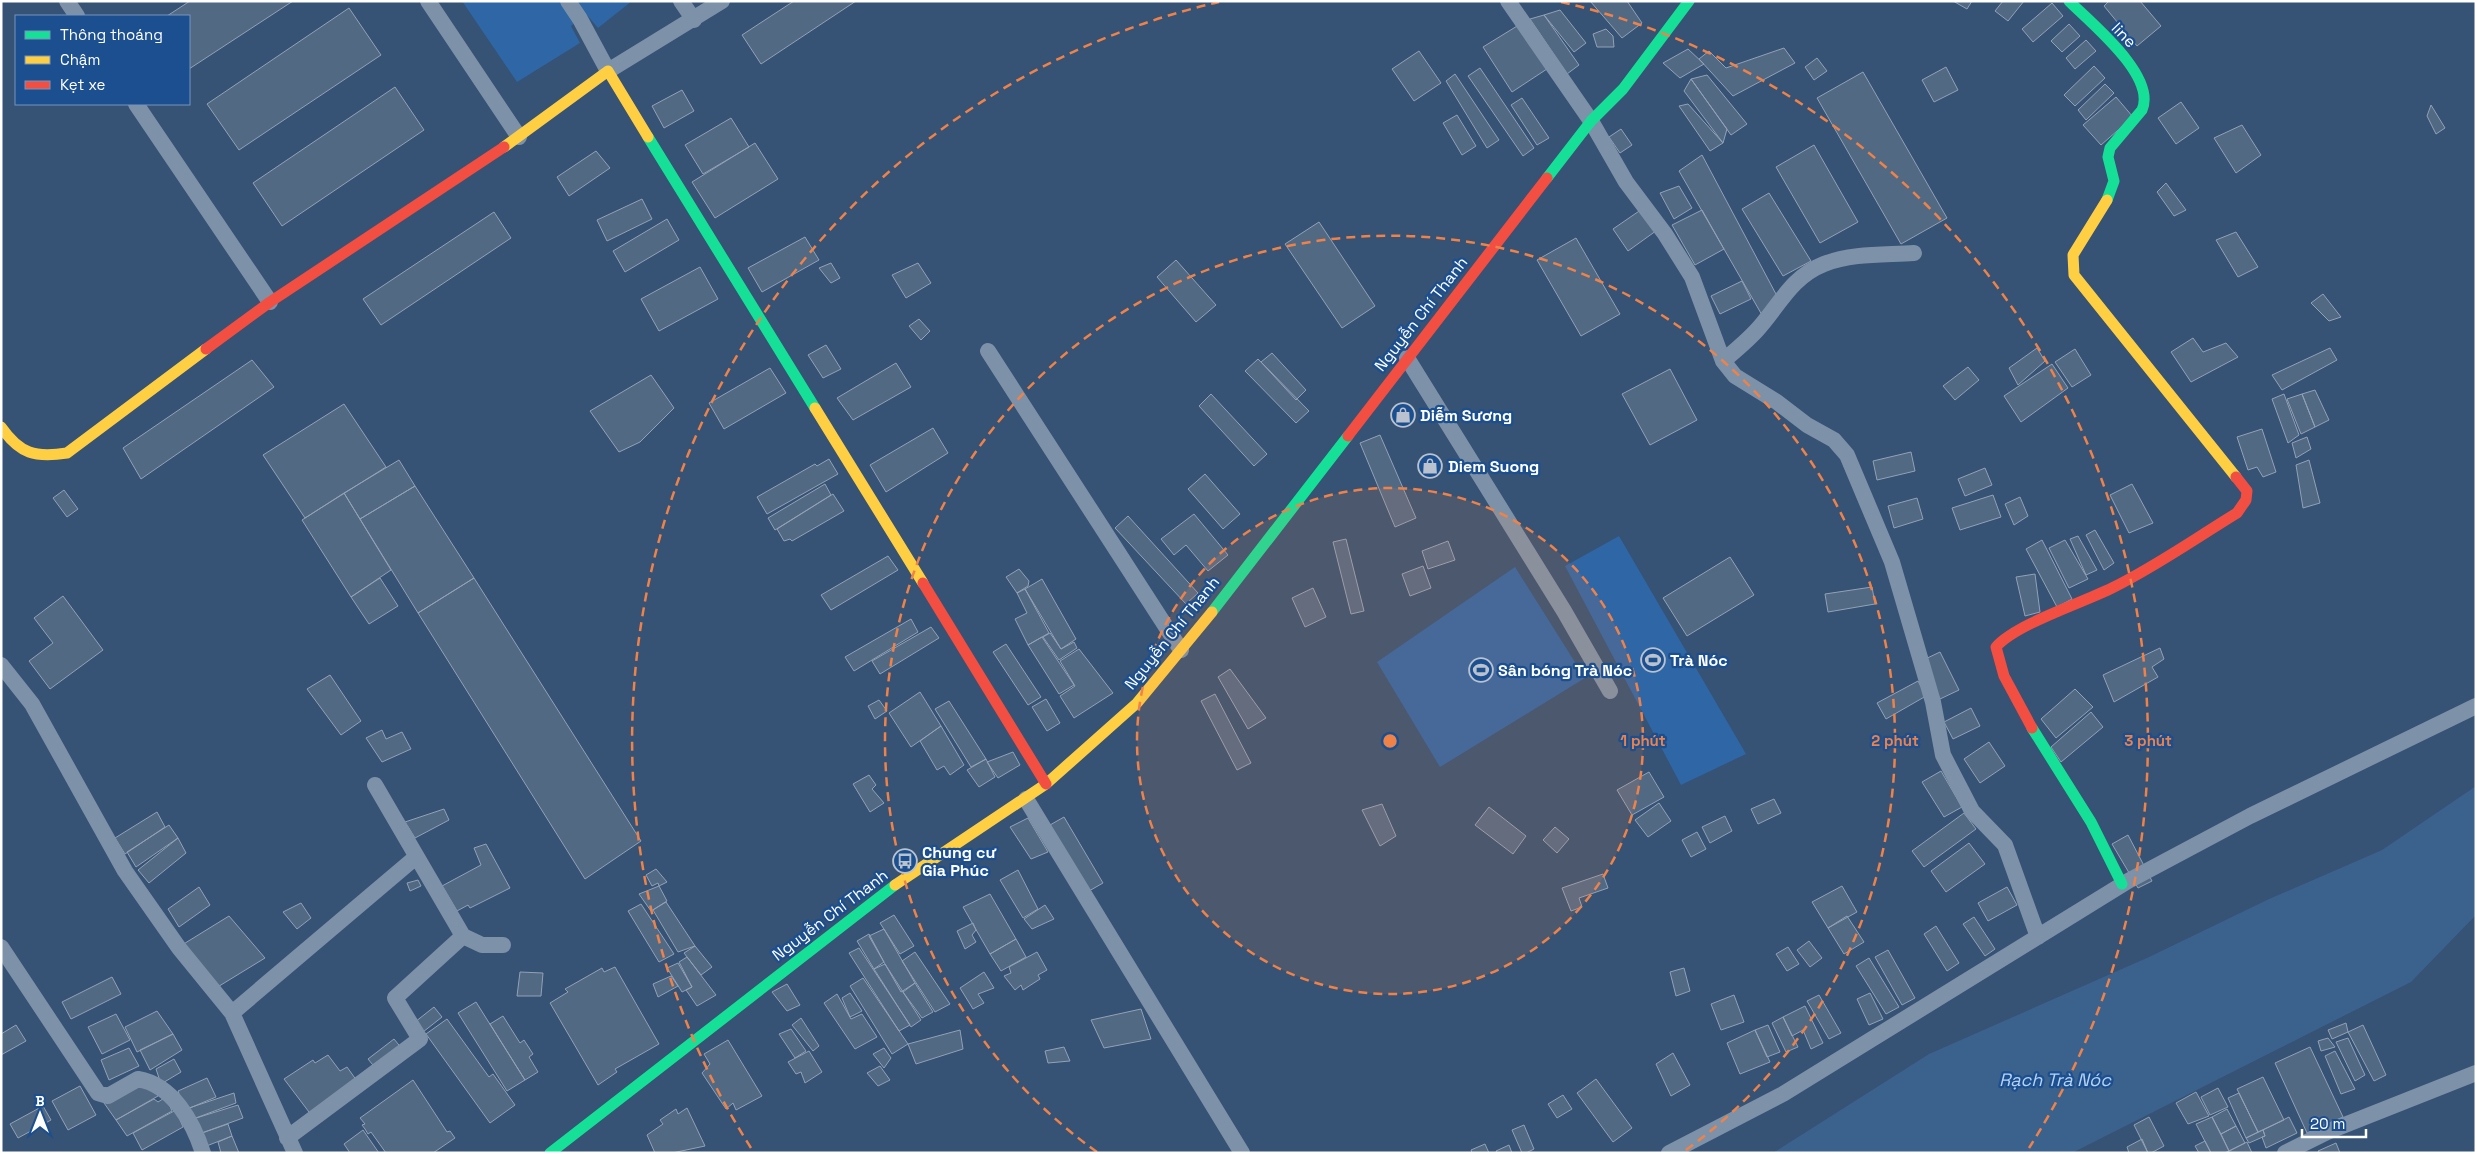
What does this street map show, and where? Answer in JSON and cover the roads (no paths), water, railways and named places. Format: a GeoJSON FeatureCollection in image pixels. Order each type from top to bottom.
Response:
{"type":"FeatureCollection","features":[{"type":"Feature","properties":{"kind":"street"},"geometry":{"type":"LineString","coordinates":[[67,1],[76,15]]}},
{"type":"Feature","properties":{"kind":"street"},"geometry":{"type":"LineString","coordinates":[[428,1],[519,137]]}},
{"type":"Feature","properties":{"kind":"street"},"geometry":{"type":"LineString","coordinates":[[568,1],[608,71],[1046,784]]}},
{"type":"Feature","properties":{"kind":"street"},"geometry":{"type":"LineString","coordinates":[[681,1],[694,20]]}},
{"type":"Feature","properties":{"kind":"street"},"geometry":{"type":"LineString","coordinates":[[1,427],[7,437],[26,454],[44,458],[67,453],[270,302],[519,137],[608,71],[694,20],[722,1]]}},
{"type":"Feature","properties":{"kind":"street"},"geometry":{"type":"LineString","coordinates":[[1508,1],[1591,121],[1626,182],[1665,234],[1692,277],[1723,361],[1735,376],[1777,402],[1807,425],[1834,440],[1847,455],[1892,562],[1933,702],[1943,755],[1972,811],[2005,845],[2038,937]]}},
{"type":"Feature","properties":{"kind":"street","name":"Nguyễn Chí Thanh"},"geometry":{"type":"LineString","coordinates":[[550,1153],[888,890],[1046,784],[1137,702],[1181,650],[1591,121],[1623,89],[1689,1]]}},
{"type":"Feature","properties":{"kind":"street","name":"line"},"geometry":{"type":"LineString","coordinates":[[2070,1],[2134,69],[2144,90],[2145,103],[2132,124],[2111,146],[2107,156],[2114,176],[2114,183],[2109,196],[2073,255],[2072,266],[2074,275],[2123,339],[2207,439],[2247,491],[2246,500],[2237,512],[2113,588],[2022,629],[2003,639],[1996,647],[1997,659],[2021,708],[2111,855],[2122,884]]}},
{"type":"Feature","properties":{"kind":"street"},"geometry":{"type":"LineString","coordinates":[[137,105],[270,302]]}},
{"type":"Feature","properties":{"kind":"street"},"geometry":{"type":"LineString","coordinates":[[1723,361],[1756,331],[1785,293],[1808,272],[1824,264],[1852,256],[1914,253]]}},
{"type":"Feature","properties":{"kind":"street"},"geometry":{"type":"LineString","coordinates":[[988,351],[1181,650]]}},
{"type":"Feature","properties":{"kind":"street"},"geometry":{"type":"LineString","coordinates":[[1407,358],[1564,611],[1610,691]]}},
{"type":"Feature","properties":{"kind":"street"},"geometry":{"type":"LineString","coordinates":[[1,665],[32,704],[125,871],[179,948],[232,1013],[291,1146],[420,1039],[395,998],[463,936]]}},
{"type":"Feature","properties":{"kind":"street"},"geometry":{"type":"LineString","coordinates":[[1669,1153],[1783,1094],[2122,884],[2250,816],[2476,706]]}},
{"type":"Feature","properties":{"kind":"street"},"geometry":{"type":"LineString","coordinates":[[375,785],[463,936],[482,944],[503,945]]}},
{"type":"Feature","properties":{"kind":"street"},"geometry":{"type":"LineString","coordinates":[[1026,798],[1242,1153]]}},
{"type":"Feature","properties":{"kind":"street"},"geometry":{"type":"LineString","coordinates":[[232,1013],[416,856]]}},
{"type":"Feature","properties":{"kind":"street"},"geometry":{"type":"LineString","coordinates":[[1,948],[98,1093],[108,1096],[138,1079],[154,1084],[179,1104],[196,1133],[203,1153]]}},
{"type":"Feature","properties":{"kind":"street"},"geometry":{"type":"LineString","coordinates":[[2286,1153],[2327,1132],[2476,1073]]}},
{"type":"Feature","properties":{"kind":"water","name":"Rạch Trà Nóc"},"geometry":{"type":"Polygon","coordinates":[[[2476,786],[2476,915],[2411,982],[2072,1153],[1773,1153],[1929,1054],[2149,957],[2269,899],[2382,850],[2476,786]]]}},
{"type":"Feature","properties":{"kind":"place","name":"Diễm Sương"},"geometry":{"type":"Point","coordinates":[1403,415]}},
{"type":"Feature","properties":{"kind":"place","name":"Diem Suong"},"geometry":{"type":"Point","coordinates":[1430,466]}},
{"type":"Feature","properties":{"kind":"place","name":"Trà Nóc"},"geometry":{"type":"Point","coordinates":[1653,660]}},
{"type":"Feature","properties":{"kind":"place","name":"Sân bóng Trà Nóc"},"geometry":{"type":"Point","coordinates":[1481,670]}},
{"type":"Feature","properties":{"kind":"place","name":"Chung cư Gia Phúc"},"geometry":{"type":"Point","coordinates":[905,861]}}]}
